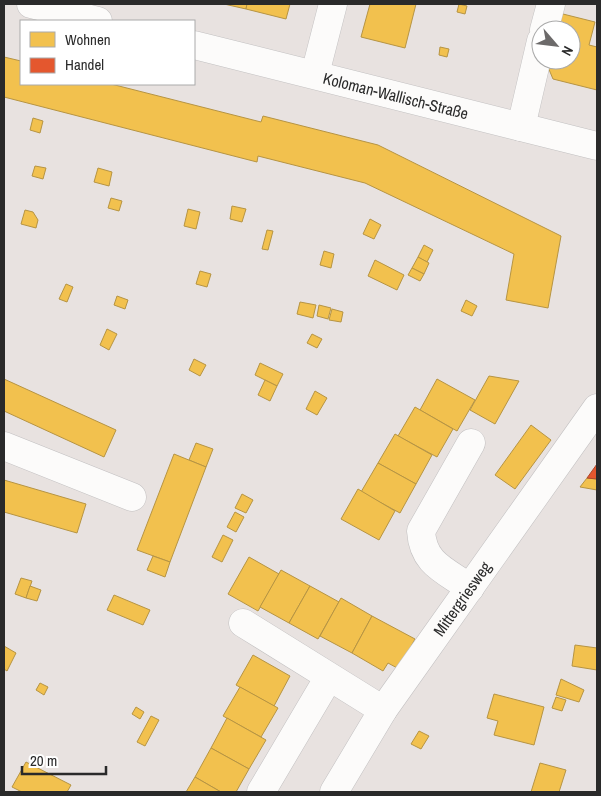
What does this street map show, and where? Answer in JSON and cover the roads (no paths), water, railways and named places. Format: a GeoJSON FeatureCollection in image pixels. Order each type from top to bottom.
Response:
{"type":"FeatureCollection","features":[{"type":"Feature","properties":{"kind":"street"},"geometry":{"type":"LineString","coordinates":[[30,4],[94,20]]}},
{"type":"Feature","properties":{"kind":"street"},"geometry":{"type":"LineString","coordinates":[[315,74],[333,4]]}},
{"type":"Feature","properties":{"kind":"street"},"geometry":{"type":"LineString","coordinates":[[547,20],[551,4]]}},
{"type":"Feature","properties":{"kind":"street","name":"Koloman-Wallisch-Straße"},"geometry":{"type":"LineString","coordinates":[[195,45],[597,146]]}},
{"type":"Feature","properties":{"kind":"street"},"geometry":{"type":"LineString","coordinates":[[521,127],[534,70]]}},
{"type":"Feature","properties":{"kind":"street","name":"Mittergriesweg"},"geometry":{"type":"LineString","coordinates":[[334,792],[383,710],[597,408]]}},
{"type":"Feature","properties":{"kind":"street"},"geometry":{"type":"LineString","coordinates":[[470,588],[428,558],[422,546],[421,531],[471,443]]}},
{"type":"Feature","properties":{"kind":"street"},"geometry":{"type":"LineString","coordinates":[[4,446],[132,497]]}},
{"type":"Feature","properties":{"kind":"street"},"geometry":{"type":"LineString","coordinates":[[243,624],[383,710]]}},
{"type":"Feature","properties":{"kind":"street"},"geometry":{"type":"LineString","coordinates":[[261,792],[329,677]]}}]}
